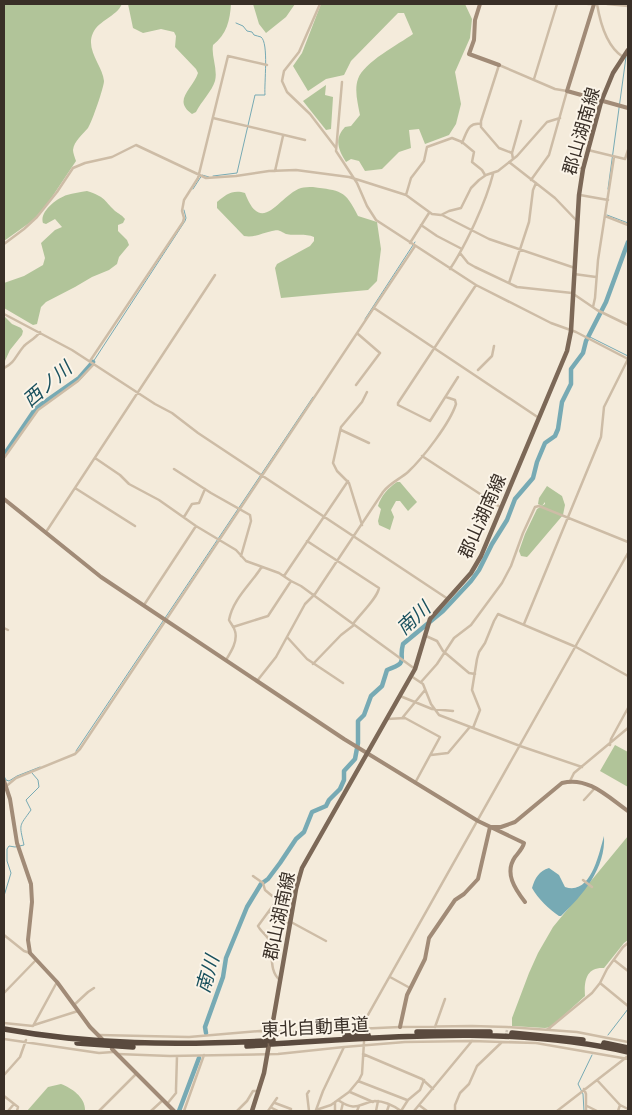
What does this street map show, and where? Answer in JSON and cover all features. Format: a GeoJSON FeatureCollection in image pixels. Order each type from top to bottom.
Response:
{"type":"FeatureCollection","features":[{"type":"Feature","properties":{"kind":"highway","name":"東北自動車道"},"geometry":{"type":"LineString","coordinates":[[4,1029],[118,1043],[265,1043]]}},
{"type":"Feature","properties":{"kind":"highway","name":"東北自動車道"},"geometry":{"type":"LineString","coordinates":[[4,1033],[65,1042],[190,1048],[389,1034],[492,1032],[564,1037],[628,1048]]}},
{"type":"Feature","properties":{"kind":"highway","name":"東北自動車道"},"geometry":{"type":"LineString","coordinates":[[272,1042],[389,1037],[492,1036],[563,1041],[627,1056]]}},
{"type":"Feature","properties":{"kind":"main road","name":"郡山湖南線"},"geometry":{"type":"LineString","coordinates":[[252,1111],[259,1091],[267,1055],[302,868],[415,669],[430,619],[477,564],[567,351],[571,331],[577,221],[583,168],[601,102],[613,73],[628,50]]}},
{"type":"Feature","properties":{"kind":"street"},"geometry":{"type":"LineString","coordinates":[[320,4],[299,52],[284,71],[282,81],[288,92],[310,114],[336,148],[341,160],[357,182],[376,220],[476,285],[628,359],[605,405],[601,437],[524,624]]}},
{"type":"Feature","properties":{"kind":"street"},"geometry":{"type":"LineString","coordinates":[[480,4],[475,20],[474,40],[468,54],[534,79],[554,89],[628,108]]}},
{"type":"Feature","properties":{"kind":"street"},"geometry":{"type":"LineString","coordinates":[[534,79],[557,4]]}},
{"type":"Feature","properties":{"kind":"street"},"geometry":{"type":"LineString","coordinates":[[588,4],[595,4]]}},
{"type":"Feature","properties":{"kind":"street"},"geometry":{"type":"LineString","coordinates":[[595,4],[609,41],[614,50],[623,58]]}},
{"type":"Feature","properties":{"kind":"street"},"geometry":{"type":"LineString","coordinates":[[530,180],[549,155],[595,4]]}},
{"type":"Feature","properties":{"kind":"street"},"geometry":{"type":"LineString","coordinates":[[607,4],[628,6]]}},
{"type":"Feature","properties":{"kind":"street"},"geometry":{"type":"LineString","coordinates":[[4,458],[38,410],[82,378],[183,222],[182,210],[184,200],[199,175],[228,56],[267,66]]}},
{"type":"Feature","properties":{"kind":"street"},"geometry":{"type":"LineString","coordinates":[[499,65],[481,124],[482,130],[498,148],[512,153]]}},
{"type":"Feature","properties":{"kind":"street"},"geometry":{"type":"LineString","coordinates":[[336,148],[342,82]]}},
{"type":"Feature","properties":{"kind":"street"},"geometry":{"type":"LineString","coordinates":[[212,118],[305,140]]}},
{"type":"Feature","properties":{"kind":"street"},"geometry":{"type":"LineString","coordinates":[[442,215],[461,208],[471,188],[485,176],[493,174],[513,159],[548,122],[560,118]]}},
{"type":"Feature","properties":{"kind":"street"},"geometry":{"type":"LineString","coordinates":[[513,159],[512,153],[521,121]]}},
{"type":"Feature","properties":{"kind":"street"},"geometry":{"type":"LineString","coordinates":[[462,143],[470,125],[474,123],[481,124]]}},
{"type":"Feature","properties":{"kind":"street"},"geometry":{"type":"LineString","coordinates":[[274,171],[283,135]]}},
{"type":"Feature","properties":{"kind":"street"},"geometry":{"type":"LineString","coordinates":[[406,195],[411,178],[424,161],[427,146],[449,138],[462,143],[475,153],[472,162],[482,170],[485,176]]}},
{"type":"Feature","properties":{"kind":"street"},"geometry":{"type":"LineString","coordinates":[[4,244],[24,230],[37,217],[54,197],[73,168],[78,165],[112,157],[138,145],[210,179],[296,170],[354,178],[406,195],[429,213],[442,215],[489,239],[574,268]]}},
{"type":"Feature","properties":{"kind":"street"},"geometry":{"type":"LineString","coordinates":[[588,150],[625,159],[628,150]]}},
{"type":"Feature","properties":{"kind":"street"},"geometry":{"type":"LineString","coordinates":[[593,307],[614,156]]}},
{"type":"Feature","properties":{"kind":"street"},"geometry":{"type":"LineString","coordinates":[[509,162],[536,183],[577,221]]}},
{"type":"Feature","properties":{"kind":"street"},"geometry":{"type":"LineString","coordinates":[[566,166],[583,168]]}},
{"type":"Feature","properties":{"kind":"street"},"geometry":{"type":"LineString","coordinates":[[450,269],[460,254],[471,230],[493,174]]}},
{"type":"Feature","properties":{"kind":"street"},"geometry":{"type":"LineString","coordinates":[[509,283],[529,222],[533,190],[536,183]]}},
{"type":"Feature","properties":{"kind":"street"},"geometry":{"type":"LineString","coordinates":[[579,194],[608,200]]}},
{"type":"Feature","properties":{"kind":"street"},"geometry":{"type":"LineString","coordinates":[[410,243],[429,213]]}},
{"type":"Feature","properties":{"kind":"street"},"geometry":{"type":"LineString","coordinates":[[605,216],[628,225]]}},
{"type":"Feature","properties":{"kind":"street"},"geometry":{"type":"LineString","coordinates":[[421,225],[440,238],[462,248]]}},
{"type":"Feature","properties":{"kind":"street"},"geometry":{"type":"LineString","coordinates":[[415,246],[78,752],[16,778],[5,785],[17,843],[31,884],[32,902],[28,940],[30,953],[100,1037],[189,1037],[271,1031],[435,1027],[507,1028],[577,1032],[628,1042]]}},
{"type":"Feature","properties":{"kind":"street"},"geometry":{"type":"LineString","coordinates":[[460,254],[468,263],[517,287],[573,294],[601,312],[628,325]]}},
{"type":"Feature","properties":{"kind":"street"},"geometry":{"type":"LineString","coordinates":[[574,274],[596,277]]}},
{"type":"Feature","properties":{"kind":"street"},"geometry":{"type":"LineString","coordinates":[[46,532],[215,275]]}},
{"type":"Feature","properties":{"kind":"street"},"geometry":{"type":"LineString","coordinates":[[458,377],[429,421],[398,405],[433,348],[476,285]]}},
{"type":"Feature","properties":{"kind":"street"},"geometry":{"type":"LineString","coordinates":[[374,308],[539,418]]}},
{"type":"Feature","properties":{"kind":"street"},"geometry":{"type":"LineString","coordinates":[[4,314],[40,332],[172,413],[198,433],[448,599]]}},
{"type":"Feature","properties":{"kind":"street"},"geometry":{"type":"LineString","coordinates":[[4,368],[11,364],[24,346],[33,341],[40,332]]}},
{"type":"Feature","properties":{"kind":"street"},"geometry":{"type":"LineString","coordinates":[[356,385],[380,352],[358,334]]}},
{"type":"Feature","properties":{"kind":"street"},"geometry":{"type":"LineString","coordinates":[[478,370],[492,356],[494,346]]}},
{"type":"Feature","properties":{"kind":"street"},"geometry":{"type":"LineString","coordinates":[[362,525],[348,481],[333,465],[341,430],[345,422],[362,402],[367,392]]}},
{"type":"Feature","properties":{"kind":"street"},"geometry":{"type":"LineString","coordinates":[[257,681],[272,664],[305,604],[314,595],[338,561],[388,486],[409,472],[437,438],[455,408],[456,401],[446,397]]}},
{"type":"Feature","properties":{"kind":"street"},"geometry":{"type":"LineString","coordinates":[[341,430],[369,443]]}},
{"type":"Feature","properties":{"kind":"street"},"geometry":{"type":"LineString","coordinates":[[422,456],[502,508]]}},
{"type":"Feature","properties":{"kind":"street"},"geometry":{"type":"LineString","coordinates":[[95,458],[120,475],[129,484],[158,500],[236,550],[246,561],[278,572],[301,586],[415,669]]}},
{"type":"Feature","properties":{"kind":"street"},"geometry":{"type":"LineString","coordinates":[[174,469],[251,516],[241,556]]}},
{"type":"Feature","properties":{"kind":"street"},"geometry":{"type":"LineString","coordinates":[[284,576],[348,481]]}},
{"type":"Feature","properties":{"kind":"street"},"geometry":{"type":"LineString","coordinates":[[75,488],[135,526]]}},
{"type":"Feature","properties":{"kind":"street"},"geometry":{"type":"LineString","coordinates":[[184,518],[192,504],[200,503],[205,489]]}},
{"type":"Feature","properties":{"kind":"street"},"geometry":{"type":"LineString","coordinates":[[4,499],[101,577],[367,754],[478,821],[524,843],[524,846],[512,862],[511,874],[514,888],[525,902]]}},
{"type":"Feature","properties":{"kind":"street"},"geometry":{"type":"LineString","coordinates":[[421,682],[437,664],[454,638],[471,625],[502,583],[511,566],[534,508],[539,506],[628,542]]}},
{"type":"Feature","properties":{"kind":"street"},"geometry":{"type":"LineString","coordinates":[[144,605],[196,526]]}},
{"type":"Feature","properties":{"kind":"street"},"geometry":{"type":"LineString","coordinates":[[307,541],[379,590],[354,624],[313,664]]}},
{"type":"Feature","properties":{"kind":"street"},"geometry":{"type":"LineString","coordinates":[[363,1030],[364,1022],[628,553]]}},
{"type":"Feature","properties":{"kind":"street"},"geometry":{"type":"LineString","coordinates":[[226,660],[233,648],[236,636],[229,618],[236,602],[261,567]]}},
{"type":"Feature","properties":{"kind":"street"},"geometry":{"type":"LineString","coordinates":[[233,627],[268,616],[291,581]]}},
{"type":"Feature","properties":{"kind":"street"},"geometry":{"type":"LineString","coordinates":[[431,756],[446,754],[471,728],[480,710],[472,690],[478,654],[498,614],[576,647],[628,676]]}},
{"type":"Feature","properties":{"kind":"street"},"geometry":{"type":"LineString","coordinates":[[425,636],[437,641],[444,652],[469,673],[475,674]]}},
{"type":"Feature","properties":{"kind":"street"},"geometry":{"type":"LineString","coordinates":[[286,637],[313,664],[343,683]]}},
{"type":"Feature","properties":{"kind":"street"},"geometry":{"type":"LineString","coordinates":[[411,676],[421,682],[434,709],[439,715],[582,767]]}},
{"type":"Feature","properties":{"kind":"street"},"geometry":{"type":"LineString","coordinates":[[403,717],[425,690]]}},
{"type":"Feature","properties":{"kind":"street"},"geometry":{"type":"LineString","coordinates":[[400,696],[434,709],[453,710]]}},
{"type":"Feature","properties":{"kind":"street"},"geometry":{"type":"LineString","coordinates":[[610,745],[610,740],[628,708]]}},
{"type":"Feature","properties":{"kind":"street"},"geometry":{"type":"LineString","coordinates":[[387,719],[403,717],[440,739],[416,783]]}},
{"type":"Feature","properties":{"kind":"street"},"geometry":{"type":"LineString","coordinates":[[570,781],[572,776],[628,728]]}},
{"type":"Feature","properties":{"kind":"street"},"geometry":{"type":"LineString","coordinates":[[490,827],[501,827],[515,822],[562,783],[570,781],[583,782],[595,788],[628,811]]}},
{"type":"Feature","properties":{"kind":"street"},"geometry":{"type":"LineString","coordinates":[[584,800],[595,788]]}},
{"type":"Feature","properties":{"kind":"street"},"geometry":{"type":"LineString","coordinates":[[400,1027],[404,1002],[425,959],[429,938],[455,900],[464,894],[478,879],[490,827]]}},
{"type":"Feature","properties":{"kind":"street"},"geometry":{"type":"LineString","coordinates":[[253,876],[263,883],[264,890],[277,900],[258,926],[269,940],[274,971],[280,980]]}},
{"type":"Feature","properties":{"kind":"street"},"geometry":{"type":"LineString","coordinates":[[583,880],[592,887]]}},
{"type":"Feature","properties":{"kind":"street"},"geometry":{"type":"LineString","coordinates":[[269,912],[326,941]]}},
{"type":"Feature","properties":{"kind":"street"},"geometry":{"type":"LineString","coordinates":[[4,935],[24,951],[30,953]]}},
{"type":"Feature","properties":{"kind":"street"},"geometry":{"type":"LineString","coordinates":[[547,1030],[592,993],[623,947],[628,943]]}},
{"type":"Feature","properties":{"kind":"street"},"geometry":{"type":"LineString","coordinates":[[614,960],[628,971]]}},
{"type":"Feature","properties":{"kind":"street"},"geometry":{"type":"LineString","coordinates":[[4,993],[36,961]]}},
{"type":"Feature","properties":{"kind":"street"},"geometry":{"type":"LineString","coordinates":[[390,977],[410,988]]}},
{"type":"Feature","properties":{"kind":"street"},"geometry":{"type":"LineString","coordinates":[[4,1023],[30,1029],[34,1025],[56,982]]}},
{"type":"Feature","properties":{"kind":"street"},"geometry":{"type":"LineString","coordinates":[[600,983],[628,1006]]}},
{"type":"Feature","properties":{"kind":"street"},"geometry":{"type":"LineString","coordinates":[[74,1005],[94,988]]}},
{"type":"Feature","properties":{"kind":"street"},"geometry":{"type":"LineString","coordinates":[[435,1027],[445,999]]}},
{"type":"Feature","properties":{"kind":"street"},"geometry":{"type":"LineString","coordinates":[[34,1025],[78,1011]]}},
{"type":"Feature","properties":{"kind":"street"},"geometry":{"type":"LineString","coordinates":[[4,1039],[99,1053],[114,1051],[177,1056],[267,1055],[363,1044],[472,1041],[536,1043],[627,1056]]}},
{"type":"Feature","properties":{"kind":"street"},"geometry":{"type":"LineString","coordinates":[[414,1111],[472,1041]]}},
{"type":"Feature","properties":{"kind":"street"},"geometry":{"type":"LineString","coordinates":[[456,1111],[455,1105],[460,1093],[469,1084],[477,1066],[504,1041]]}},
{"type":"Feature","properties":{"kind":"street"},"geometry":{"type":"LineString","coordinates":[[4,1075],[20,1057],[26,1042]]}},
{"type":"Feature","properties":{"kind":"street"},"geometry":{"type":"LineString","coordinates":[[316,1111],[327,1109],[349,1092],[358,1081],[362,1074],[363,1044]]}},
{"type":"Feature","properties":{"kind":"street"},"geometry":{"type":"LineString","coordinates":[[316,1111],[344,1047]]}},
{"type":"Feature","properties":{"kind":"street"},"geometry":{"type":"LineString","coordinates":[[114,1051],[174,1111]]}},
{"type":"Feature","properties":{"kind":"street"},"geometry":{"type":"LineString","coordinates":[[363,1054],[424,1080],[433,1089]]}},
{"type":"Feature","properties":{"kind":"street"},"geometry":{"type":"LineString","coordinates":[[184,1111],[204,1055]]}},
{"type":"Feature","properties":{"kind":"street"},"geometry":{"type":"LineString","coordinates":[[167,1104],[176,1093],[177,1056]]}},
{"type":"Feature","properties":{"kind":"street"},"geometry":{"type":"LineString","coordinates":[[558,1111],[627,1056]]}},
{"type":"Feature","properties":{"kind":"street"},"geometry":{"type":"LineString","coordinates":[[99,1111],[136,1074]]}},
{"type":"Feature","properties":{"kind":"street"},"geometry":{"type":"LineString","coordinates":[[336,1101],[359,1106],[378,1102],[401,1111],[408,1100],[420,1090],[424,1080]]}},
{"type":"Feature","properties":{"kind":"street"},"geometry":{"type":"LineString","coordinates":[[596,1080],[620,1105],[628,1109]]}},
{"type":"Feature","properties":{"kind":"street"},"geometry":{"type":"LineString","coordinates":[[358,1081],[408,1100]]}},
{"type":"Feature","properties":{"kind":"street"},"geometry":{"type":"LineString","coordinates":[[584,1089],[586,1094],[586,1111]]}},
{"type":"Feature","properties":{"kind":"street"},"geometry":{"type":"LineString","coordinates":[[237,1111],[255,1090],[259,1091]]}},
{"type":"Feature","properties":{"kind":"street"},"geometry":{"type":"LineString","coordinates":[[309,1091],[307,1094],[309,1111]]}},
{"type":"Feature","properties":{"kind":"street"},"geometry":{"type":"LineString","coordinates":[[349,1092],[373,1102]]}},
{"type":"Feature","properties":{"kind":"street"},"geometry":{"type":"LineString","coordinates":[[4,1096],[18,1107],[17,1111]]}},
{"type":"Feature","properties":{"kind":"street"},"geometry":{"type":"LineString","coordinates":[[268,1111],[272,1108],[277,1098]]}},
{"type":"Feature","properties":{"kind":"street"},"geometry":{"type":"LineString","coordinates":[[151,1111],[163,1100]]}},
{"type":"Feature","properties":{"kind":"street"},"geometry":{"type":"LineString","coordinates":[[334,1111],[336,1101]]}},
{"type":"Feature","properties":{"kind":"street"},"geometry":{"type":"LineString","coordinates":[[376,1111],[378,1102]]}},
{"type":"Feature","properties":{"kind":"street"},"geometry":{"type":"LineString","coordinates":[[275,1103],[291,1109]]}},
{"type":"Feature","properties":{"kind":"street"},"geometry":{"type":"LineString","coordinates":[[8,1111],[14,1104]]}},
{"type":"Feature","properties":{"kind":"street"},"geometry":{"type":"LineString","coordinates":[[341,1111],[343,1104]]}},
{"type":"Feature","properties":{"kind":"street"},"geometry":{"type":"LineString","coordinates":[[387,1111],[389,1105]]}},
{"type":"Feature","properties":{"kind":"street"},"geometry":{"type":"LineString","coordinates":[[419,1105],[426,1111]]}},
{"type":"Feature","properties":{"kind":"street"},"geometry":{"type":"LineString","coordinates":[[586,1105],[596,1111]]}},
{"type":"Feature","properties":{"kind":"street"},"geometry":{"type":"LineString","coordinates":[[618,1111],[620,1105]]}},
{"type":"Feature","properties":{"kind":"street"},"geometry":{"type":"LineString","coordinates":[[358,1111],[359,1106]]}},
{"type":"Feature","properties":{"kind":"street"},"geometry":{"type":"LineString","coordinates":[[272,1108],[278,1111]]}},
{"type":"Feature","properties":{"kind":"green space"},"geometry":{"type":"Polygon","coordinates":[[[4,4],[122,4],[116,12],[96,29],[91,39],[91,46],[104,81],[90,125],[74,147],[73,151],[76,161],[46,206],[32,221],[4,241],[4,4]]]}},
{"type":"Feature","properties":{"kind":"green space"},"geometry":{"type":"Polygon","coordinates":[[[128,4],[231,4],[227,26],[222,36],[213,45],[215,81],[196,112],[192,114],[186,109],[184,99],[198,73],[175,47],[176,36],[174,32],[161,29],[143,33],[133,28],[128,4]]]}},
{"type":"Feature","properties":{"kind":"green space"},"geometry":{"type":"Polygon","coordinates":[[[253,4],[295,4],[286,17],[266,33],[259,24],[253,4]]]}},
{"type":"Feature","properties":{"kind":"green space"},"geometry":{"type":"Polygon","coordinates":[[[321,4],[465,4],[472,19],[470,38],[455,72],[461,104],[456,124],[449,135],[425,144],[419,129],[409,130],[411,148],[399,152],[382,169],[365,171],[359,161],[351,159],[346,162],[339,148],[338,140],[345,127],[351,126],[360,115],[356,92],[358,79],[374,60],[413,34],[404,13],[398,13],[351,61],[344,75],[326,79],[308,91],[293,66],[302,53],[321,4]]]}},
{"type":"Feature","properties":{"kind":"green space"},"geometry":{"type":"Polygon","coordinates":[[[326,85],[325,95],[333,97],[331,129],[326,130],[303,101],[326,85]]]}},
{"type":"Feature","properties":{"kind":"green space"},"geometry":{"type":"Polygon","coordinates":[[[302,188],[330,189],[341,193],[349,201],[358,216],[377,222],[381,249],[377,281],[368,290],[281,298],[275,268],[277,264],[310,246],[314,241],[314,237],[286,234],[276,230],[255,236],[244,236],[217,208],[217,202],[223,197],[233,192],[241,192],[245,193],[251,206],[258,212],[264,213],[271,210],[293,192],[302,188]]]}},
{"type":"Feature","properties":{"kind":"green space"},"geometry":{"type":"Polygon","coordinates":[[[87,191],[101,197],[125,219],[123,223],[118,225],[118,231],[127,240],[129,245],[119,257],[117,264],[109,270],[46,302],[41,307],[37,324],[33,325],[4,308],[4,283],[24,276],[43,265],[45,258],[41,243],[55,230],[62,227],[55,219],[46,224],[43,223],[42,219],[46,210],[63,197],[87,191]]]}},
{"type":"Feature","properties":{"kind":"green space"},"geometry":{"type":"Polygon","coordinates":[[[4,316],[23,331],[4,363],[4,316]]]}},
{"type":"Feature","properties":{"kind":"green space"},"geometry":{"type":"Polygon","coordinates":[[[397,482],[400,482],[417,502],[408,511],[400,501],[396,501],[391,510],[394,517],[390,530],[379,525],[381,509],[378,506],[385,492],[397,482]]]}},
{"type":"Feature","properties":{"kind":"green space"},"geometry":{"type":"Polygon","coordinates":[[[547,486],[562,496],[565,505],[563,515],[529,555],[527,557],[521,556],[519,551],[525,534],[537,509],[542,506],[538,504],[539,498],[547,486]]]}},
{"type":"Feature","properties":{"kind":"green space"},"geometry":{"type":"Polygon","coordinates":[[[615,745],[628,752],[628,787],[600,771],[615,745]]]}},
{"type":"Feature","properties":{"kind":"green space"},"geometry":{"type":"Polygon","coordinates":[[[628,836],[628,940],[604,968],[598,968],[590,972],[586,980],[585,996],[551,1027],[512,1026],[512,1018],[529,973],[553,927],[628,836]]]}},
{"type":"Feature","properties":{"kind":"green space"},"geometry":{"type":"Polygon","coordinates":[[[61,1084],[78,1094],[85,1106],[85,1111],[27,1111],[48,1087],[61,1084]]]}},
{"type":"Feature","properties":{"kind":"water"},"geometry":{"type":"Polygon","coordinates":[[[604,836],[604,848],[601,859],[592,880],[577,899],[559,916],[544,904],[532,888],[536,878],[540,873],[549,868],[559,875],[565,887],[574,888],[581,885],[592,871],[604,836]]]}},
{"type":"Feature","properties":{"kind":"waterway"},"geometry":{"type":"LineString","coordinates":[[213,176],[237,173],[255,95],[265,95],[266,55],[263,41],[261,37],[254,35],[236,23]]}},
{"type":"Feature","properties":{"kind":"waterway"},"geometry":{"type":"LineString","coordinates":[[608,189],[626,57]]}},
{"type":"Feature","properties":{"kind":"waterway"},"geometry":{"type":"LineString","coordinates":[[193,189],[202,175],[209,177]]}},
{"type":"Feature","properties":{"kind":"waterway"},"geometry":{"type":"LineString","coordinates":[[93,362],[185,221],[184,210]]}},
{"type":"Feature","properties":{"kind":"waterway"},"geometry":{"type":"LineString","coordinates":[[607,215],[628,223]]}},
{"type":"Feature","properties":{"kind":"waterway"},"geometry":{"type":"LineString","coordinates":[[365,319],[415,242]]}},
{"type":"Feature","properties":{"kind":"waterway","name":"南川"},"geometry":{"type":"LineString","coordinates":[[206,1033],[205,1027],[223,977],[226,958],[247,907],[261,884],[268,879],[296,839],[304,832],[312,812],[326,806],[340,789],[344,780],[344,771],[355,759],[358,743],[358,721],[364,715],[371,696],[382,686],[387,670],[401,663],[403,644],[443,611],[471,581],[507,520],[515,499],[533,478],[545,443],[555,436],[558,429],[562,402],[571,384],[571,369],[583,353],[586,341],[606,302],[628,242]]}},
{"type":"Feature","properties":{"kind":"waterway"},"geometry":{"type":"LineString","coordinates":[[588,336],[628,356]]}},
{"type":"Feature","properties":{"kind":"waterway","name":"西ノ川"},"geometry":{"type":"LineString","coordinates":[[4,455],[36,408],[79,378],[93,362]]}},
{"type":"Feature","properties":{"kind":"waterway"},"geometry":{"type":"LineString","coordinates":[[76,751],[313,397]]}},
{"type":"Feature","properties":{"kind":"waterway"},"geometry":{"type":"LineString","coordinates":[[4,776],[9,781],[40,767]]}},
{"type":"Feature","properties":{"kind":"waterway"},"geometry":{"type":"LineString","coordinates":[[4,896],[11,873],[7,861],[7,849],[9,846],[24,845],[21,826],[31,810],[26,800],[39,787],[38,780],[32,773]]}},
{"type":"Feature","properties":{"kind":"waterway"},"geometry":{"type":"LineString","coordinates":[[608,1035],[628,1009]]}},
{"type":"Feature","properties":{"kind":"waterway"},"geometry":{"type":"LineString","coordinates":[[584,1111],[583,1094],[578,1084],[592,1055]]}},
{"type":"Feature","properties":{"kind":"waterway","name":"南川"},"geometry":{"type":"LineString","coordinates":[[179,1111],[199,1058]]}},
{"type":"Feature","properties":{"kind":"tunnel"},"geometry":{"type":"LineString","coordinates":[[505,1039],[507,1030]]}}]}
